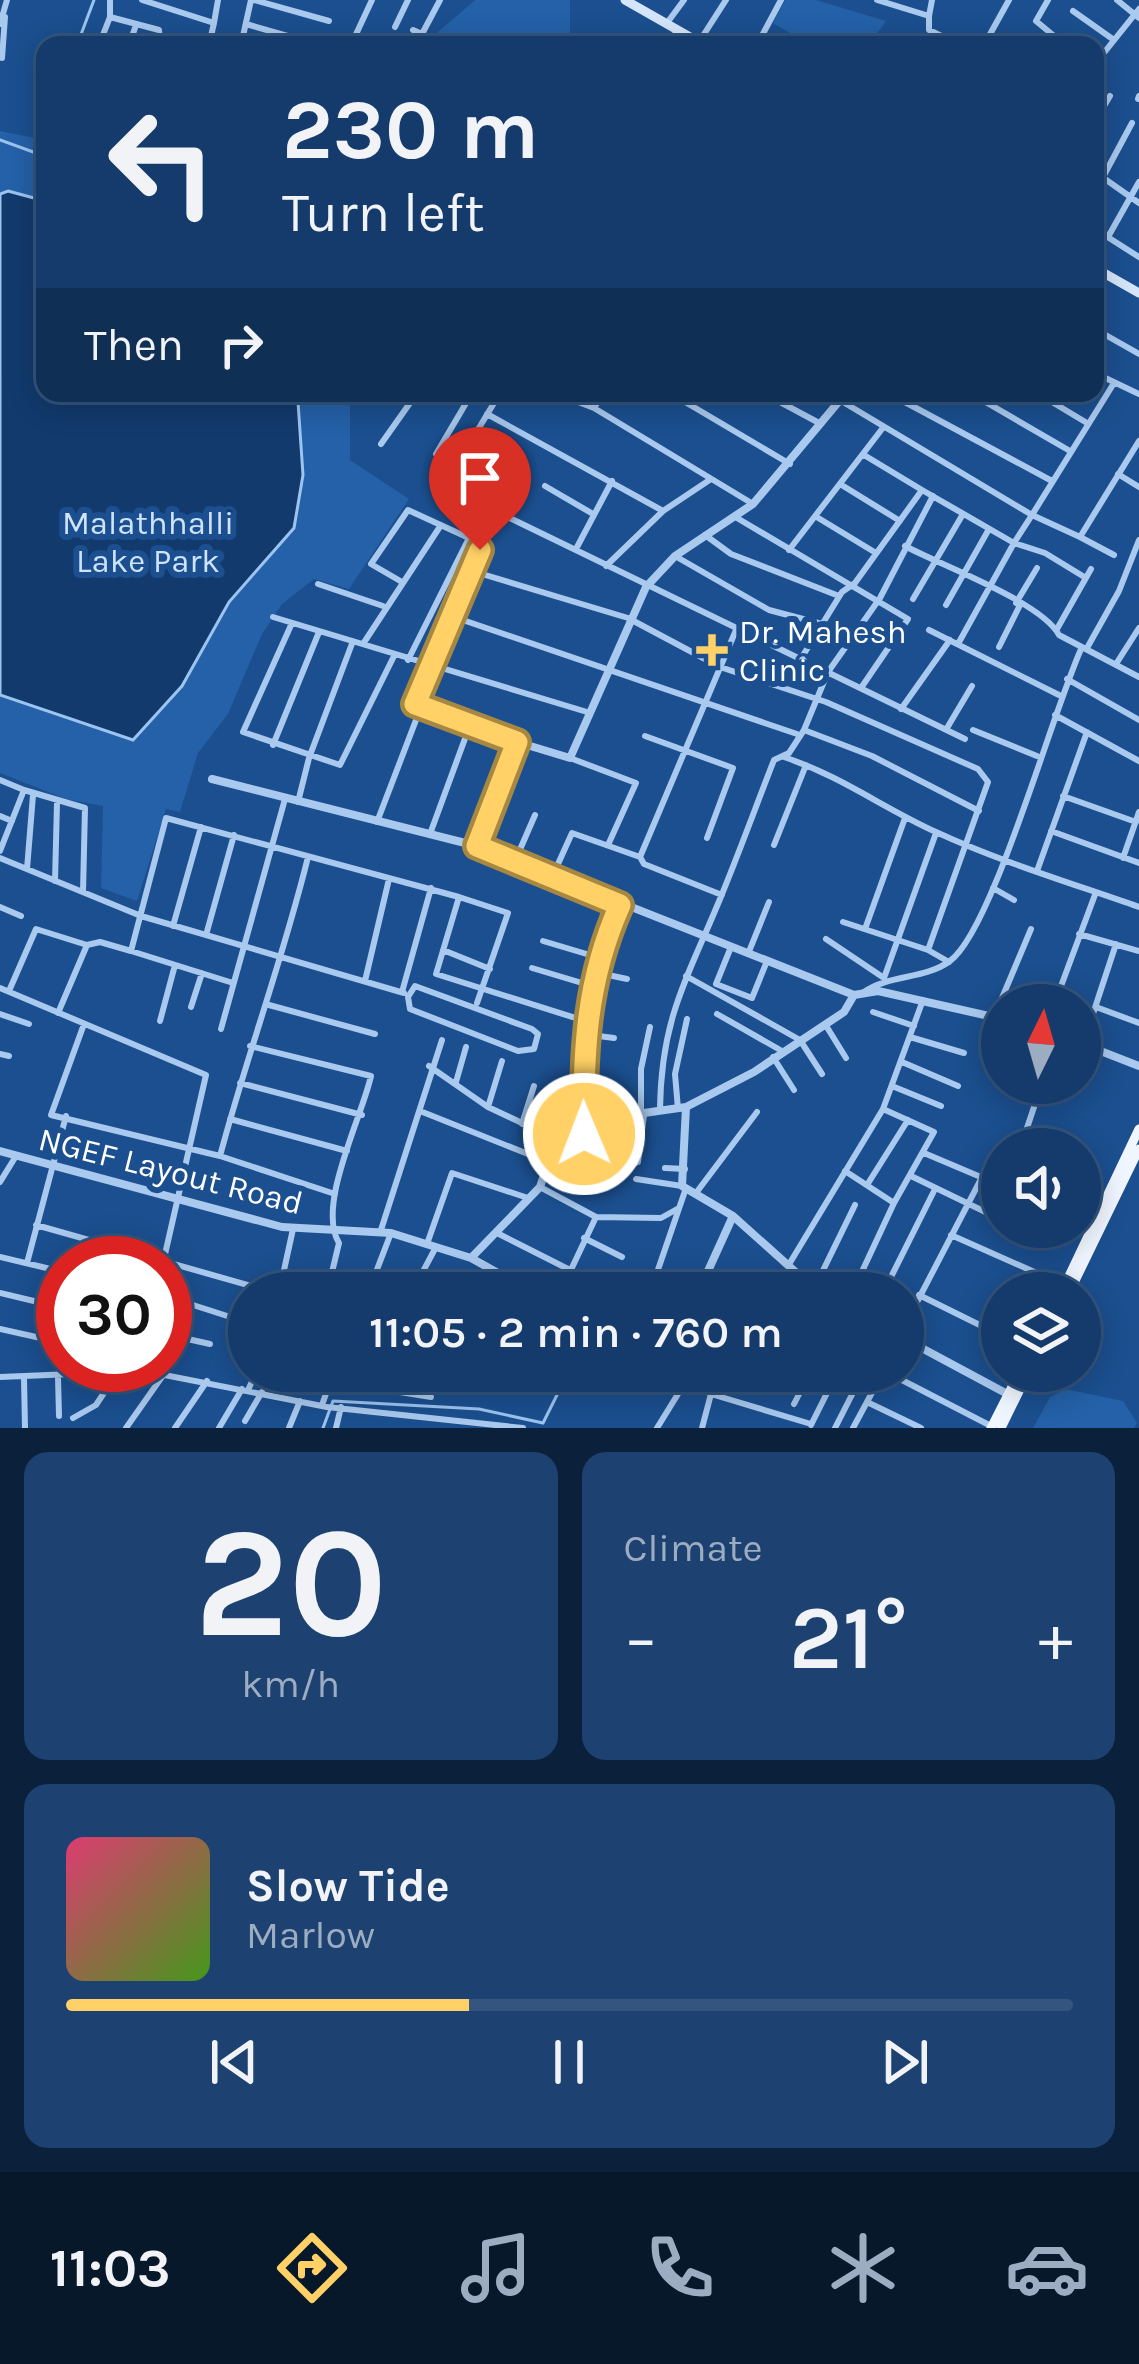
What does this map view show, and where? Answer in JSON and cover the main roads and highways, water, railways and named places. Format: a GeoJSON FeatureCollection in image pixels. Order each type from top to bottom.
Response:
{"type":"FeatureCollection","features":[{"type":"Feature","properties":{"kind":"main road"},"geometry":{"type":"LineString","coordinates":[[634,2],[689,36]]}},
{"type":"Feature","properties":{"kind":"main road"},"geometry":{"type":"LineString","coordinates":[[1104,273],[1139,293]]}},
{"type":"Feature","properties":{"kind":"main road"},"geometry":{"type":"LineString","coordinates":[[1075,1272],[1139,1130]]}},
{"type":"Feature","properties":{"kind":"main road"},"geometry":{"type":"LineString","coordinates":[[1076,1272],[1139,1149]]}},
{"type":"Feature","properties":{"kind":"main road"},"geometry":{"type":"LineString","coordinates":[[994,1427],[1013,1392]]}},
{"type":"Feature","properties":{"kind":"waterway"},"geometry":{"type":"LineString","coordinates":[[80,36],[94,0]]}},
{"type":"Feature","properties":{"kind":"waterway"},"geometry":{"type":"LineString","coordinates":[[0,140],[36,153]]}},
{"type":"Feature","properties":{"kind":"waterway"},"geometry":{"type":"LineString","coordinates":[[323,1428],[333,1401],[479,1409],[543,1423],[558,1392]]}},
{"type":"Feature","properties":{"kind":"place","name":"Dr. Mahesh Clinic"},"geometry":{"type":"Point","coordinates":[712,650]}},
{"type":"Feature","properties":{"kind":"park label","name":"Malathhalli Lake Park"},"geometry":{"type":"Point","coordinates":[148,541]}}]}
